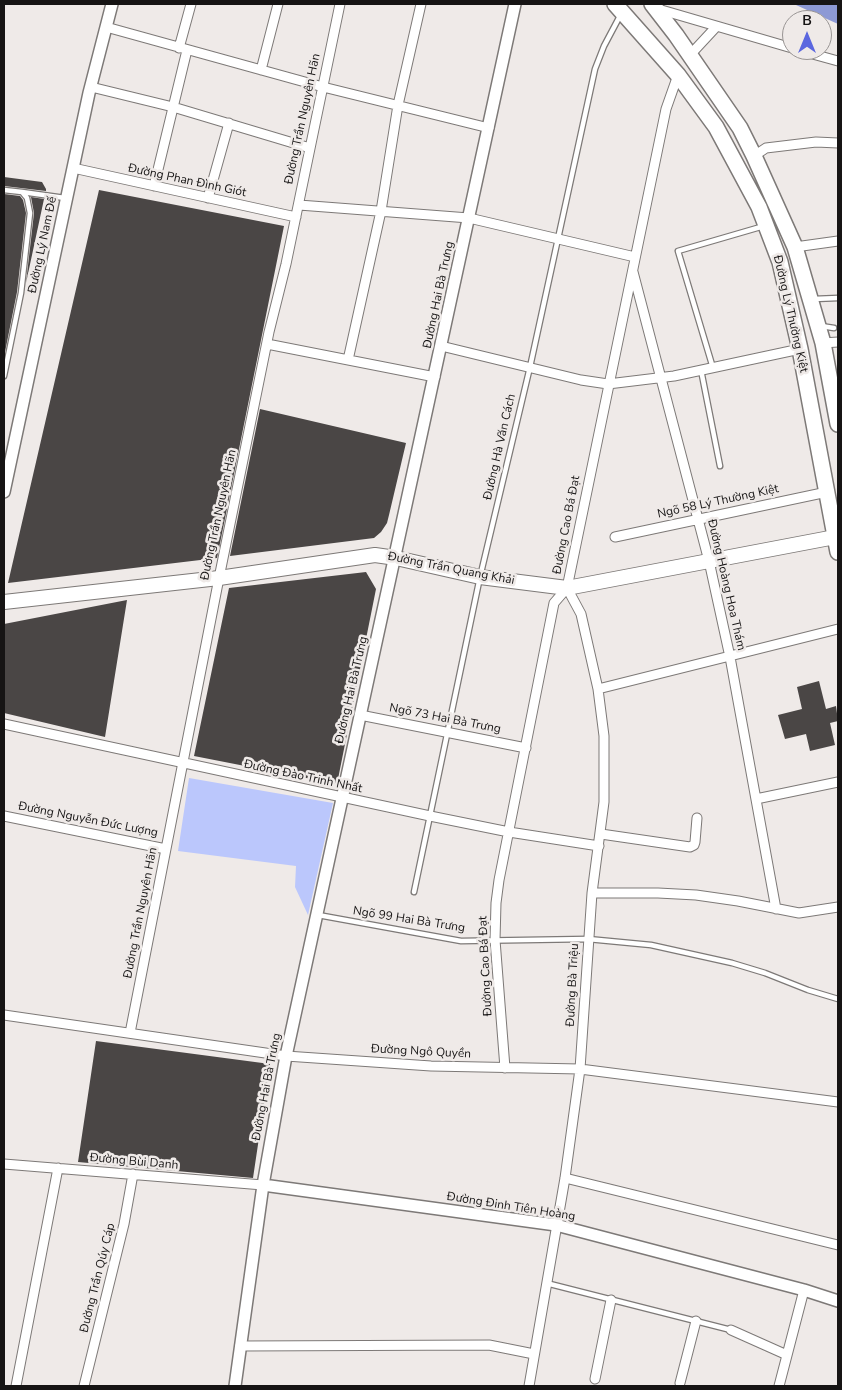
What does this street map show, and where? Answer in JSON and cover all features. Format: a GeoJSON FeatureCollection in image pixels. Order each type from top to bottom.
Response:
{"type":"FeatureCollection","features":[{"type":"Feature","properties":{"kind":"main road","name":"Đường Lý Thường Kiệt"},"geometry":{"type":"LineString","coordinates":[[654,6],[740,128],[795,247],[823,343],[838,424]]}},
{"type":"Feature","properties":{"kind":"main road","name":"Đường Lý Thường Kiệt"},"geometry":{"type":"LineString","coordinates":[[621,7],[678,75],[716,127],[759,207],[780,262],[800,349],[837,536],[838,552]]}},
{"type":"Feature","properties":{"kind":"main road","name":"Đường Trần Quang Khải"},"geometry":{"type":"LineString","coordinates":[[4,602],[219,578],[375,555],[480,577],[567,588],[837,536]]}},
{"type":"Feature","properties":{"kind":"street","name":"Đường Lý Nam Đế"},"geometry":{"type":"LineString","coordinates":[[4,490],[91,87],[112,4]]}},
{"type":"Feature","properties":{"kind":"street"},"geometry":{"type":"LineString","coordinates":[[154,186],[173,107],[191,4]]}},
{"type":"Feature","properties":{"kind":"street"},"geometry":{"type":"LineString","coordinates":[[262,70],[278,4]]}},
{"type":"Feature","properties":{"kind":"street","name":"Đường Trần Nguyên Hãn"},"geometry":{"type":"LineString","coordinates":[[130,1033],[219,578],[340,4]]}},
{"type":"Feature","properties":{"kind":"street"},"geometry":{"type":"LineString","coordinates":[[348,360],[381,211],[398,105],[421,4]]}},
{"type":"Feature","properties":{"kind":"street","name":"Đường Hai Bà Trưng"},"geometry":{"type":"LineString","coordinates":[[236,1386],[262,1185],[286,1056],[516,4]]}},
{"type":"Feature","properties":{"kind":"street"},"geometry":{"type":"LineString","coordinates":[[654,6],[716,27],[782,45]]}},
{"type":"Feature","properties":{"kind":"street"},"geometry":{"type":"LineString","coordinates":[[106,27],[323,87],[489,128]]}},
{"type":"Feature","properties":{"kind":"street"},"geometry":{"type":"LineString","coordinates":[[690,55],[716,27]]}},
{"type":"Feature","properties":{"kind":"street","name":"Đường Cao Bá Đạt"},"geometry":{"type":"LineString","coordinates":[[505,1068],[494,940],[496,903],[554,602],[567,588],[666,109],[678,75]]}},
{"type":"Feature","properties":{"kind":"street"},"geometry":{"type":"LineString","coordinates":[[91,87],[173,107],[310,148]]}},
{"type":"Feature","properties":{"kind":"street"},"geometry":{"type":"LineString","coordinates":[[208,198],[228,123]]}},
{"type":"Feature","properties":{"kind":"street"},"geometry":{"type":"LineString","coordinates":[[754,156],[766,148],[816,142],[838,143]]}},
{"type":"Feature","properties":{"kind":"street","name":"Đường Phan Đình Giót"},"geometry":{"type":"LineString","coordinates":[[73,168],[296,218]]}},
{"type":"Feature","properties":{"kind":"street"},"geometry":{"type":"LineString","coordinates":[[298,205],[469,218],[635,256]]}},
{"type":"Feature","properties":{"kind":"street"},"geometry":{"type":"LineString","coordinates":[[795,247],[838,241]]}},
{"type":"Feature","properties":{"kind":"street","name":"Đường Hoàng Hoa Thám"},"geometry":{"type":"LineString","coordinates":[[632,270],[709,561],[730,657],[776,909]]}},
{"type":"Feature","properties":{"kind":"street"},"geometry":{"type":"LineString","coordinates":[[823,343],[838,342]]}},
{"type":"Feature","properties":{"kind":"street"},"geometry":{"type":"LineString","coordinates":[[267,344],[435,377]]}},
{"type":"Feature","properties":{"kind":"street"},"geometry":{"type":"LineString","coordinates":[[442,346],[581,380],[608,384],[662,378],[800,349]]}},
{"type":"Feature","properties":{"kind":"street","name":"Ngõ 58 Lý Thường Kiệt"},"geometry":{"type":"LineString","coordinates":[[615,537],[827,492]]}},
{"type":"Feature","properties":{"kind":"street","name":"Đường Bà Triệu"},"geometry":{"type":"LineString","coordinates":[[529,1386],[565,1178],[580,1069],[592,893],[604,802],[605,762],[598,689],[581,614],[567,588]]}},
{"type":"Feature","properties":{"kind":"street"},"geometry":{"type":"LineString","coordinates":[[598,689],[838,629]]}},
{"type":"Feature","properties":{"kind":"street","name":"Ngõ 73 Hai Bà Trưng"},"geometry":{"type":"LineString","coordinates":[[360,715],[526,748]]}},
{"type":"Feature","properties":{"kind":"street","name":"Đường Đào Trinh Nhất"},"geometry":{"type":"LineString","coordinates":[[4,724],[341,798],[509,832],[599,846]]}},
{"type":"Feature","properties":{"kind":"street"},"geometry":{"type":"LineString","coordinates":[[756,799],[838,782]]}},
{"type":"Feature","properties":{"kind":"street","name":"Đường Nguyễn Đức Lượng"},"geometry":{"type":"LineString","coordinates":[[4,816],[166,849]]}},
{"type":"Feature","properties":{"kind":"street"},"geometry":{"type":"LineString","coordinates":[[601,834],[690,847],[696,842],[697,818]]}},
{"type":"Feature","properties":{"kind":"street"},"geometry":{"type":"LineString","coordinates":[[592,893],[696,895],[799,913],[838,907]]}},
{"type":"Feature","properties":{"kind":"street","name":"Đường Ngô Quyền"},"geometry":{"type":"LineString","coordinates":[[4,1015],[286,1056],[431,1066],[580,1069],[838,1102]]}},
{"type":"Feature","properties":{"kind":"street","name":"Đường Bùi Danh"},"geometry":{"type":"LineString","coordinates":[[4,1164],[262,1185]]}},
{"type":"Feature","properties":{"kind":"street"},"geometry":{"type":"LineString","coordinates":[[16,1386],[58,1168]]}},
{"type":"Feature","properties":{"kind":"street","name":"Đường Trần Qúy Cáp"},"geometry":{"type":"LineString","coordinates":[[84,1386],[124,1224],[133,1174]]}},
{"type":"Feature","properties":{"kind":"street"},"geometry":{"type":"LineString","coordinates":[[565,1178],[838,1245]]}},
{"type":"Feature","properties":{"kind":"street","name":"Đường Đinh Tiên Hoàng"},"geometry":{"type":"LineString","coordinates":[[262,1185],[556,1225],[804,1290],[838,1301]]}},
{"type":"Feature","properties":{"kind":"street"},"geometry":{"type":"LineString","coordinates":[[779,1386],[804,1290]]}},
{"type":"Feature","properties":{"kind":"street"},"geometry":{"type":"LineString","coordinates":[[595,1379],[611,1300]]}},
{"type":"Feature","properties":{"kind":"street"},"geometry":{"type":"LineString","coordinates":[[680,1383],[696,1321]]}},
{"type":"Feature","properties":{"kind":"street"},"geometry":{"type":"LineString","coordinates":[[731,1330],[787,1355]]}},
{"type":"Feature","properties":{"kind":"street"},"geometry":{"type":"LineString","coordinates":[[240,1346],[489,1345],[534,1354]]}},
{"type":"Feature","properties":{"kind":"lane","name":"Đường Hà Văn Cách"},"geometry":{"type":"LineString","coordinates":[[414,892],[480,577],[530,367],[595,69],[621,7]]}},
{"type":"Feature","properties":{"kind":"lane"},"geometry":{"type":"LineString","coordinates":[[4,190],[67,198]]}},
{"type":"Feature","properties":{"kind":"lane"},"geometry":{"type":"LineString","coordinates":[[4,376],[25,266],[30,212],[27,198],[22,192]]}},
{"type":"Feature","properties":{"kind":"lane"},"geometry":{"type":"LineString","coordinates":[[713,368],[678,251],[766,225]]}},
{"type":"Feature","properties":{"kind":"lane"},"geometry":{"type":"LineString","coordinates":[[810,299],[838,298]]}},
{"type":"Feature","properties":{"kind":"lane"},"geometry":{"type":"LineString","coordinates":[[818,325],[834,328]]}},
{"type":"Feature","properties":{"kind":"lane"},"geometry":{"type":"LineString","coordinates":[[701,370],[720,466]]}},
{"type":"Feature","properties":{"kind":"lane","name":"Ngõ 99 Hai Bà Trưng"},"geometry":{"type":"LineString","coordinates":[[316,915],[461,941],[588,939],[651,945],[692,953],[765,972],[808,990],[838,999]]}},
{"type":"Feature","properties":{"kind":"lane"},"geometry":{"type":"LineString","coordinates":[[546,1283],[731,1330]]}},
{"type":"Feature","properties":{"kind":"shaded area"},"geometry":{"type":"Polygon","coordinates":[[[793,4],[838,4],[838,24],[832,21],[832,10],[807,10],[793,4]]]}},
{"type":"Feature","properties":{"kind":"shaded area"},"geometry":{"type":"Polygon","coordinates":[[[189,778],[333,803],[308,915],[295,887],[296,866],[178,851],[189,778]]]}},
{"type":"Feature","properties":{"kind":"building"},"geometry":{"type":"Polygon","coordinates":[[[4,177],[42,182],[46,191],[4,186],[4,177]]]}},
{"type":"Feature","properties":{"kind":"building"},"geometry":{"type":"Polygon","coordinates":[[[99,190],[284,226],[217,558],[8,583],[99,190]]]}},
{"type":"Feature","properties":{"kind":"building"},"geometry":{"type":"Polygon","coordinates":[[[4,194],[20,196],[26,213],[17,292],[4,357],[4,194]]]}},
{"type":"Feature","properties":{"kind":"building"},"geometry":{"type":"Polygon","coordinates":[[[31,197],[44,199],[26,283],[34,213],[31,197]]]}},
{"type":"Feature","properties":{"kind":"building"},"geometry":{"type":"Polygon","coordinates":[[[260,409],[406,443],[387,523],[381,532],[374,538],[230,556],[260,409]]]}},
{"type":"Feature","properties":{"kind":"building"},"geometry":{"type":"Polygon","coordinates":[[[366,572],[376,589],[337,784],[194,756],[229,588],[366,572]]]}},
{"type":"Feature","properties":{"kind":"building"},"geometry":{"type":"Polygon","coordinates":[[[127,600],[105,737],[4,713],[4,624],[127,600]]]}},
{"type":"Feature","properties":{"kind":"building"},"geometry":{"type":"Polygon","coordinates":[[[819,681],[826,709],[836,706],[838,721],[830,723],[835,745],[810,751],[806,734],[785,739],[778,715],[802,709],[797,687],[819,681]]]}},
{"type":"Feature","properties":{"kind":"building"},"geometry":{"type":"Polygon","coordinates":[[[96,1041],[270,1064],[253,1178],[78,1162],[96,1041]]]}}]}
